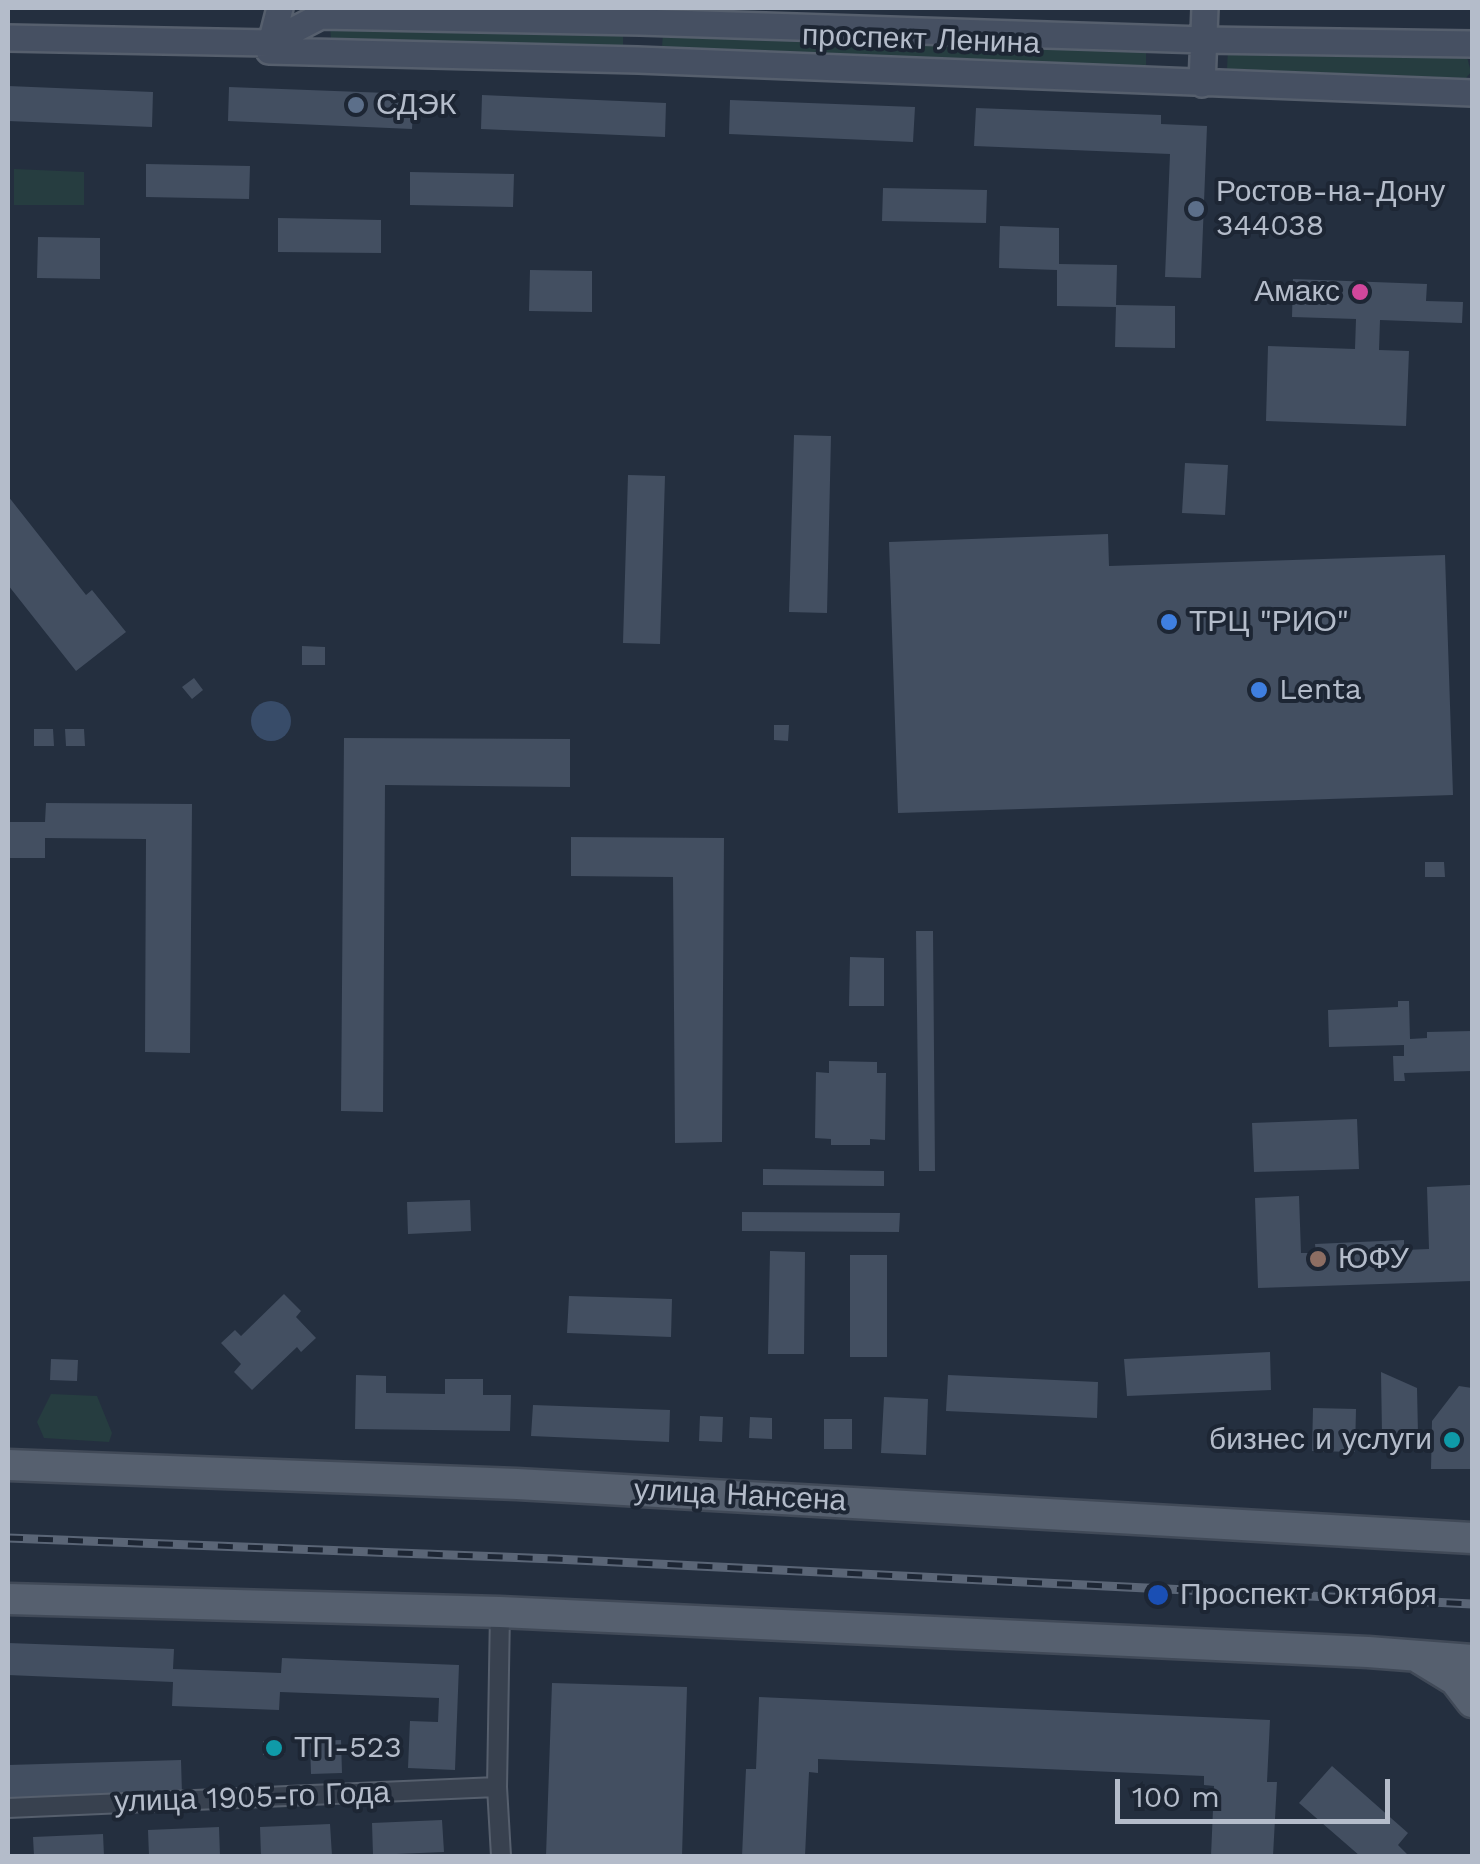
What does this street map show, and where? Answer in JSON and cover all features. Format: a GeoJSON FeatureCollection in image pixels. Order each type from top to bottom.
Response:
{"type":"FeatureCollection","features":[{"type":"Feature","properties":{"kind":"main road"},"geometry":{"type":"LineString","coordinates":[[8,41],[269,47],[280,8]]}},
{"type":"Feature","properties":{"kind":"main road"},"geometry":{"type":"LineString","coordinates":[[1202,84],[1205,8]]}},
{"type":"Feature","properties":{"kind":"main road","name":"проспект Ленина"},"geometry":{"type":"LineString","coordinates":[[269,47],[321,16],[1472,44]]}},
{"type":"Feature","properties":{"kind":"main road"},"geometry":{"type":"LineString","coordinates":[[638,60],[640,22]]}},
{"type":"Feature","properties":{"kind":"main road","name":"проспект Ленина"},"geometry":{"type":"LineString","coordinates":[[269,47],[1472,93]]}},
{"type":"Feature","properties":{"kind":"main road","name":"улица Нансена"},"geometry":{"type":"LineString","coordinates":[[8,1465],[532,1484],[1472,1538]]}},
{"type":"Feature","properties":{"kind":"main road"},"geometry":{"type":"LineString","coordinates":[[8,1599],[500,1612],[1412,1654],[1472,1660]]}},
{"type":"Feature","properties":{"kind":"main road"},"geometry":{"type":"LineString","coordinates":[[1412,1654],[1454,1680],[1472,1702]]}},
{"type":"Feature","properties":{"kind":"street"},"geometry":{"type":"LineString","coordinates":[[500,1612],[497,1788],[501,1856]]}},
{"type":"Feature","properties":{"kind":"street","name":"улица 1905-го Года"},"geometry":{"type":"LineString","coordinates":[[8,1808],[497,1788]]}},
{"type":"Feature","properties":{"kind":"green space"},"geometry":{"type":"Polygon","coordinates":[[[330,26],[623,32],[623,46],[331,40],[330,26]]]}},
{"type":"Feature","properties":{"kind":"green space"},"geometry":{"type":"Polygon","coordinates":[[[663,32],[1146,50],[1146,66],[662,48],[663,32]]]}},
{"type":"Feature","properties":{"kind":"green space"},"geometry":{"type":"Polygon","coordinates":[[[1228,49],[1467,57],[1471,72],[1466,78],[1227,69],[1228,49]]]}},
{"type":"Feature","properties":{"kind":"green space"},"geometry":{"type":"Polygon","coordinates":[[[14,169],[84,172],[84,205],[14,205],[14,169]]]}},
{"type":"Feature","properties":{"kind":"green space"},"geometry":{"type":"Polygon","coordinates":[[[51,1394],[97,1396],[112,1433],[109,1442],[44,1438],[37,1422],[51,1394]]]}},
{"type":"Feature","properties":{"kind":"water"},"geometry":{"type":"Polygon","coordinates":[[[271,701],[285,707],[291,721],[285,735],[271,741],[257,735],[251,721],[257,707],[271,701]]]}},
{"type":"Feature","properties":{"kind":"building"},"geometry":{"type":"Polygon","coordinates":[[[8,86],[153,92],[152,127],[8,121],[8,86]]]}},
{"type":"Feature","properties":{"kind":"building"},"geometry":{"type":"Polygon","coordinates":[[[229,87],[414,94],[412,129],[228,121],[229,87]]]}},
{"type":"Feature","properties":{"kind":"building"},"geometry":{"type":"Polygon","coordinates":[[[482,95],[666,103],[665,137],[481,129],[482,95]]]}},
{"type":"Feature","properties":{"kind":"building"},"geometry":{"type":"Polygon","coordinates":[[[730,100],[915,107],[913,142],[729,134],[730,100]]]}},
{"type":"Feature","properties":{"kind":"building"},"geometry":{"type":"Polygon","coordinates":[[[976,108],[1161,115],[1161,124],[1207,126],[1201,278],[1165,277],[1170,154],[974,146],[976,108]]]}},
{"type":"Feature","properties":{"kind":"building"},"geometry":{"type":"Polygon","coordinates":[[[146,164],[250,166],[249,199],[146,197],[146,164]]]}},
{"type":"Feature","properties":{"kind":"building"},"geometry":{"type":"Polygon","coordinates":[[[410,172],[514,174],[513,207],[410,205],[410,172]]]}},
{"type":"Feature","properties":{"kind":"building"},"geometry":{"type":"Polygon","coordinates":[[[883,188],[987,190],[986,223],[882,221],[883,188]]]}},
{"type":"Feature","properties":{"kind":"building"},"geometry":{"type":"Polygon","coordinates":[[[278,218],[381,220],[381,253],[278,252],[278,218]]]}},
{"type":"Feature","properties":{"kind":"building"},"geometry":{"type":"Polygon","coordinates":[[[1000,226],[1059,228],[1059,264],[1117,265],[1116,305],[1175,306],[1175,348],[1115,347],[1116,307],[1057,306],[1057,270],[999,268],[1000,226]]]}},
{"type":"Feature","properties":{"kind":"building"},"geometry":{"type":"Polygon","coordinates":[[[38,237],[100,238],[100,279],[37,278],[38,237]]]}},
{"type":"Feature","properties":{"kind":"building"},"geometry":{"type":"Polygon","coordinates":[[[530,270],[592,271],[592,312],[529,311],[530,270]]]}},
{"type":"Feature","properties":{"kind":"building"},"geometry":{"type":"Polygon","coordinates":[[[1293,279],[1427,284],[1426,301],[1463,302],[1462,323],[1380,320],[1379,350],[1409,351],[1406,426],[1266,421],[1268,346],[1355,349],[1356,319],[1292,317],[1293,279]]]}},
{"type":"Feature","properties":{"kind":"building"},"geometry":{"type":"Polygon","coordinates":[[[794,435],[831,436],[827,613],[789,612],[794,435]]]}},
{"type":"Feature","properties":{"kind":"building"},"geometry":{"type":"Polygon","coordinates":[[[1185,463],[1228,465],[1225,515],[1182,513],[1185,463]]]}},
{"type":"Feature","properties":{"kind":"building"},"geometry":{"type":"Polygon","coordinates":[[[628,475],[665,476],[660,644],[623,643],[628,475]]]}},
{"type":"Feature","properties":{"kind":"building"},"geometry":{"type":"Polygon","coordinates":[[[8,496],[86,595],[92,590],[126,632],[76,671],[8,585],[8,496]]]}},
{"type":"Feature","properties":{"kind":"building","name":"ТРЦ \"РИО\""},"geometry":{"type":"Polygon","coordinates":[[[1108,534],[1109,566],[1445,555],[1453,795],[898,813],[889,542],[1108,534]]]}},
{"type":"Feature","properties":{"kind":"building"},"geometry":{"type":"Polygon","coordinates":[[[302,646],[325,647],[325,665],[302,665],[302,646]]]}},
{"type":"Feature","properties":{"kind":"building"},"geometry":{"type":"Polygon","coordinates":[[[194,678],[203,690],[192,699],[182,687],[194,678]]]}},
{"type":"Feature","properties":{"kind":"building"},"geometry":{"type":"Polygon","coordinates":[[[774,725],[789,725],[788,741],[774,740],[774,725]]]}},
{"type":"Feature","properties":{"kind":"building"},"geometry":{"type":"Polygon","coordinates":[[[34,729],[53,729],[54,746],[34,746],[34,729]]]}},
{"type":"Feature","properties":{"kind":"building"},"geometry":{"type":"Polygon","coordinates":[[[65,729],[84,729],[85,746],[66,746],[65,729]]]}},
{"type":"Feature","properties":{"kind":"building"},"geometry":{"type":"Polygon","coordinates":[[[344,738],[570,739],[570,787],[385,785],[383,1112],[341,1111],[344,738]]]}},
{"type":"Feature","properties":{"kind":"building"},"geometry":{"type":"Polygon","coordinates":[[[46,803],[192,804],[190,1053],[145,1052],[146,839],[45,838],[45,858],[8,858],[8,822],[45,822],[46,803]]]}},
{"type":"Feature","properties":{"kind":"building"},"geometry":{"type":"Polygon","coordinates":[[[571,837],[724,838],[722,1142],[675,1143],[673,877],[571,876],[571,837]]]}},
{"type":"Feature","properties":{"kind":"building"},"geometry":{"type":"Polygon","coordinates":[[[1425,862],[1444,862],[1445,877],[1425,877],[1425,862]]]}},
{"type":"Feature","properties":{"kind":"building"},"geometry":{"type":"Polygon","coordinates":[[[916,931],[933,931],[935,1171],[919,1171],[916,931]]]}},
{"type":"Feature","properties":{"kind":"building"},"geometry":{"type":"Polygon","coordinates":[[[850,957],[884,958],[884,1006],[849,1006],[850,957]]]}},
{"type":"Feature","properties":{"kind":"building"},"geometry":{"type":"Polygon","coordinates":[[[1398,1001],[1409,1001],[1410,1039],[1427,1038],[1427,1032],[1472,1031],[1472,1071],[1404,1073],[1405,1081],[1394,1081],[1393,1056],[1404,1056],[1404,1045],[1329,1047],[1328,1010],[1398,1007],[1398,1001]]]}},
{"type":"Feature","properties":{"kind":"building"},"geometry":{"type":"Polygon","coordinates":[[[829,1061],[877,1062],[877,1073],[886,1073],[885,1140],[870,1139],[870,1145],[831,1145],[831,1139],[815,1138],[816,1072],[829,1073],[829,1061]]]}},
{"type":"Feature","properties":{"kind":"building"},"geometry":{"type":"Polygon","coordinates":[[[1357,1119],[1359,1169],[1254,1172],[1252,1123],[1357,1119]]]}},
{"type":"Feature","properties":{"kind":"building"},"geometry":{"type":"Polygon","coordinates":[[[763,1169],[884,1171],[884,1186],[763,1185],[763,1169]]]}},
{"type":"Feature","properties":{"kind":"building"},"geometry":{"type":"Polygon","coordinates":[[[1470,1185],[1472,1281],[1258,1288],[1255,1198],[1299,1196],[1301,1253],[1316,1253],[1315,1244],[1404,1240],[1404,1250],[1429,1249],[1427,1187],[1470,1185]]]}},
{"type":"Feature","properties":{"kind":"building"},"geometry":{"type":"Polygon","coordinates":[[[470,1200],[471,1231],[408,1234],[407,1202],[470,1200]]]}},
{"type":"Feature","properties":{"kind":"building"},"geometry":{"type":"Polygon","coordinates":[[[742,1212],[900,1213],[899,1232],[742,1231],[742,1212]]]}},
{"type":"Feature","properties":{"kind":"building"},"geometry":{"type":"Polygon","coordinates":[[[770,1251],[805,1252],[804,1354],[768,1354],[770,1251]]]}},
{"type":"Feature","properties":{"kind":"building"},"geometry":{"type":"Polygon","coordinates":[[[850,1255],[887,1255],[887,1357],[850,1357],[850,1255]]]}},
{"type":"Feature","properties":{"kind":"building"},"geometry":{"type":"Polygon","coordinates":[[[284,1294],[301,1311],[296,1317],[316,1338],[301,1352],[297,1347],[252,1390],[234,1372],[241,1364],[221,1343],[235,1330],[241,1336],[284,1294]]]}},
{"type":"Feature","properties":{"kind":"building"},"geometry":{"type":"Polygon","coordinates":[[[569,1296],[672,1299],[671,1337],[567,1333],[569,1296]]]}},
{"type":"Feature","properties":{"kind":"building"},"geometry":{"type":"Polygon","coordinates":[[[1270,1352],[1271,1390],[1127,1396],[1124,1359],[1270,1352]]]}},
{"type":"Feature","properties":{"kind":"building"},"geometry":{"type":"Polygon","coordinates":[[[51,1359],[78,1360],[77,1381],[50,1380],[51,1359]]]}},
{"type":"Feature","properties":{"kind":"building"},"geometry":{"type":"Polygon","coordinates":[[[1381,1372],[1417,1388],[1418,1434],[1382,1435],[1381,1372]]]}},
{"type":"Feature","properties":{"kind":"building"},"geometry":{"type":"Polygon","coordinates":[[[356,1375],[386,1376],[386,1393],[445,1394],[445,1379],[483,1379],[483,1395],[511,1395],[510,1431],[355,1429],[356,1375]]]}},
{"type":"Feature","properties":{"kind":"building"},"geometry":{"type":"Polygon","coordinates":[[[948,1375],[1098,1382],[1097,1418],[946,1411],[948,1375]]]}},
{"type":"Feature","properties":{"kind":"building","name":"бизнес и услуги"},"geometry":{"type":"Polygon","coordinates":[[[1459,1386],[1472,1388],[1472,1469],[1431,1469],[1432,1421],[1459,1386]]]}},
{"type":"Feature","properties":{"kind":"building"},"geometry":{"type":"Polygon","coordinates":[[[884,1397],[928,1399],[926,1455],[881,1453],[884,1397]]]}},
{"type":"Feature","properties":{"kind":"building"},"geometry":{"type":"Polygon","coordinates":[[[533,1405],[670,1410],[669,1442],[531,1436],[533,1405]]]}},
{"type":"Feature","properties":{"kind":"building"},"geometry":{"type":"Polygon","coordinates":[[[1313,1408],[1356,1409],[1355,1452],[1312,1451],[1313,1408]]]}},
{"type":"Feature","properties":{"kind":"building"},"geometry":{"type":"Polygon","coordinates":[[[700,1416],[723,1417],[722,1442],[699,1441],[700,1416]]]}},
{"type":"Feature","properties":{"kind":"building"},"geometry":{"type":"Polygon","coordinates":[[[750,1417],[772,1418],[772,1439],[749,1438],[750,1417]]]}},
{"type":"Feature","properties":{"kind":"building"},"geometry":{"type":"Polygon","coordinates":[[[824,1419],[852,1419],[852,1449],[824,1449],[824,1419]]]}},
{"type":"Feature","properties":{"kind":"building"},"geometry":{"type":"Polygon","coordinates":[[[8,1643],[174,1649],[173,1669],[281,1673],[282,1658],[459,1665],[455,1770],[408,1768],[410,1721],[438,1722],[439,1698],[280,1692],[279,1710],[172,1706],[173,1682],[8,1675],[8,1643]]]}},
{"type":"Feature","properties":{"kind":"building"},"geometry":{"type":"Polygon","coordinates":[[[552,1683],[687,1687],[682,1856],[546,1856],[552,1683]]]}},
{"type":"Feature","properties":{"kind":"building"},"geometry":{"type":"Polygon","coordinates":[[[759,1697],[1270,1720],[1267,1782],[1277,1782],[1273,1856],[1211,1856],[1214,1786],[1204,1785],[1204,1776],[818,1759],[818,1773],[809,1772],[805,1856],[742,1856],[746,1769],[756,1769],[759,1697]]]}},
{"type":"Feature","properties":{"kind":"building"},"geometry":{"type":"Polygon","coordinates":[[[341,1740],[342,1773],[311,1774],[310,1741],[341,1740]]]}},
{"type":"Feature","properties":{"kind":"building","name":"ТП-523"},"geometry":{"type":"Polygon","coordinates":[[[263,1741],[284,1741],[285,1754],[263,1755],[263,1741]]]}},
{"type":"Feature","properties":{"kind":"building"},"geometry":{"type":"Polygon","coordinates":[[[181,1760],[182,1794],[8,1799],[8,1765],[181,1760]]]}},
{"type":"Feature","properties":{"kind":"building"},"geometry":{"type":"Polygon","coordinates":[[[1332,1766],[1408,1833],[1398,1845],[1409,1856],[1360,1856],[1299,1803],[1332,1766]]]}},
{"type":"Feature","properties":{"kind":"building"},"geometry":{"type":"Polygon","coordinates":[[[442,1820],[444,1852],[373,1855],[372,1823],[442,1820]]]}},
{"type":"Feature","properties":{"kind":"building"},"geometry":{"type":"Polygon","coordinates":[[[330,1824],[332,1856],[261,1856],[260,1827],[330,1824]]]}},
{"type":"Feature","properties":{"kind":"building"},"geometry":{"type":"Polygon","coordinates":[[[219,1827],[220,1856],[149,1856],[148,1830],[219,1827]]]}},
{"type":"Feature","properties":{"kind":"building"},"geometry":{"type":"Polygon","coordinates":[[[103,1834],[104,1856],[34,1856],[33,1837],[103,1834]]]}},
{"type":"Feature","properties":{"kind":"railway"},"geometry":{"type":"LineString","coordinates":[[8,1538],[555,1559],[1472,1604]]}},
{"type":"Feature","properties":{"kind":"place","name":"СДЭК"},"geometry":{"type":"Point","coordinates":[356,105]}},
{"type":"Feature","properties":{"kind":"place","name":"Ростов-на-Дону 344038"},"geometry":{"type":"Point","coordinates":[1196,209]}},
{"type":"Feature","properties":{"kind":"place","name":"Амакс"},"geometry":{"type":"Point","coordinates":[1360,292]}},
{"type":"Feature","properties":{"kind":"place","name":"ТРЦ \"РИО\""},"geometry":{"type":"Point","coordinates":[1169,622]}},
{"type":"Feature","properties":{"kind":"place","name":"Lenta"},"geometry":{"type":"Point","coordinates":[1259,690]}},
{"type":"Feature","properties":{"kind":"place","name":"ЮФУ"},"geometry":{"type":"Point","coordinates":[1318,1259]}},
{"type":"Feature","properties":{"kind":"place","name":"бизнес и услуги"},"geometry":{"type":"Point","coordinates":[1452,1440]}},
{"type":"Feature","properties":{"kind":"place","name":"Проспект Октября"},"geometry":{"type":"Point","coordinates":[1158,1595]}},
{"type":"Feature","properties":{"kind":"place","name":"ТП-523"},"geometry":{"type":"Point","coordinates":[274,1748]}}]}
